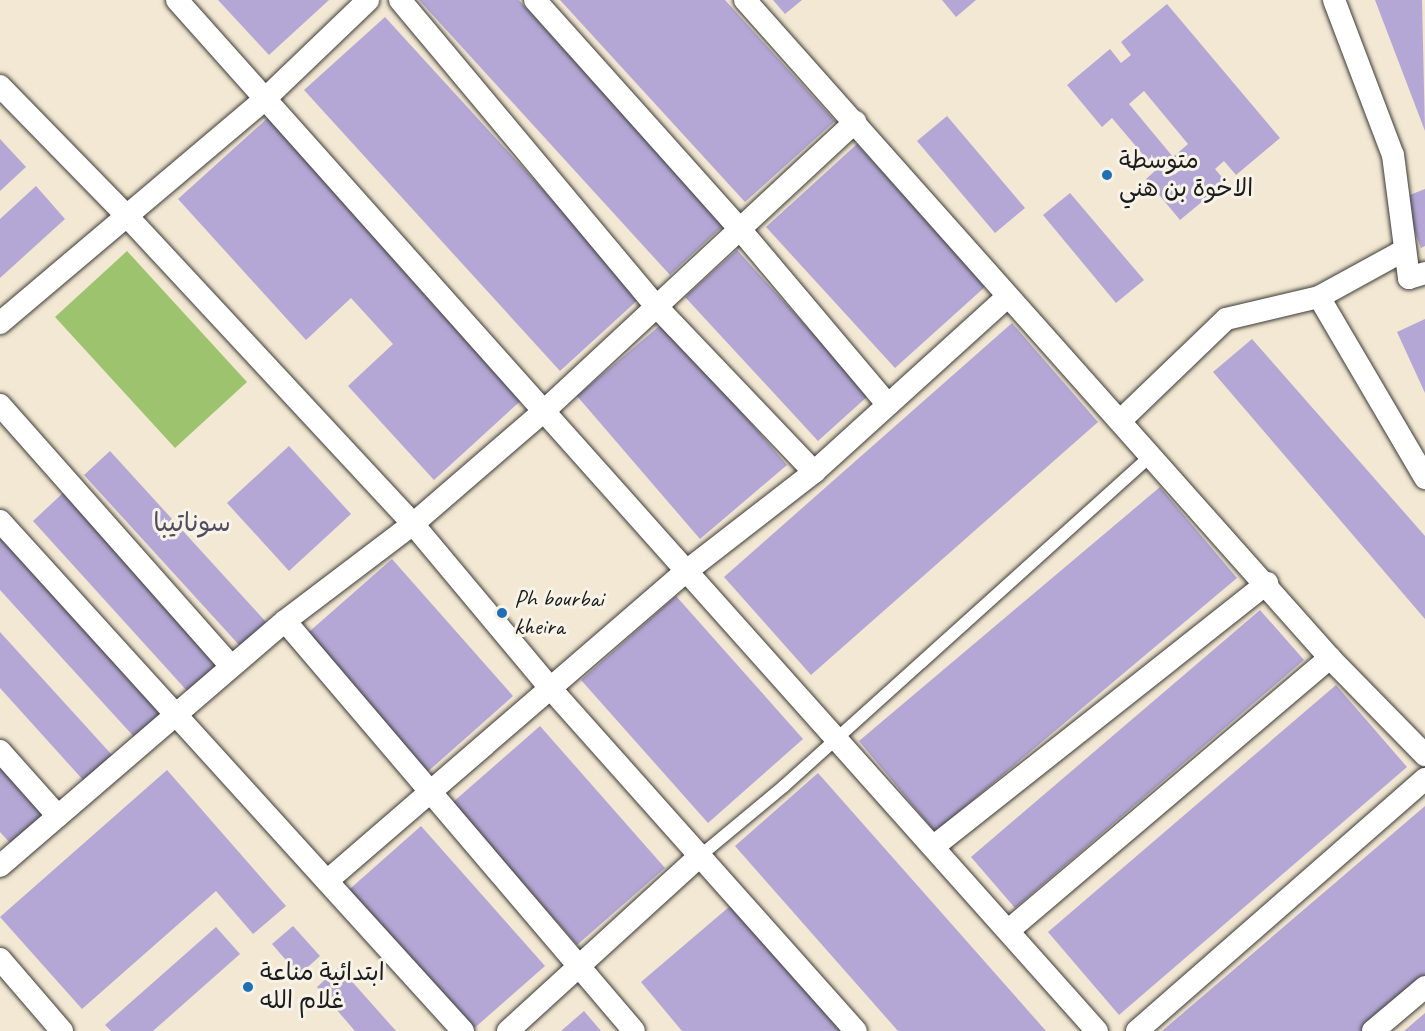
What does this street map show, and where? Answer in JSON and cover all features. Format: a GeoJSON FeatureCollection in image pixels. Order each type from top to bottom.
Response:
{"type":"FeatureCollection","features":[{"type":"Feature","properties":{"kind":"street"},"geometry":{"type":"LineString","coordinates":[[177,0],[267,97],[684,573],[1009,930],[1097,1031]]}},
{"type":"Feature","properties":{"kind":"street"},"geometry":{"type":"LineString","coordinates":[[0,323],[267,97],[368,0]]}},
{"type":"Feature","properties":{"kind":"street"},"geometry":{"type":"LineString","coordinates":[[400,0],[657,307],[814,472]]}},
{"type":"Feature","properties":{"kind":"street"},"geometry":{"type":"LineString","coordinates":[[535,0],[740,228],[888,405]]}},
{"type":"Feature","properties":{"kind":"street"},"geometry":{"type":"LineString","coordinates":[[746,0],[1006,297],[1267,583],[1330,658],[1425,755]]}},
{"type":"Feature","properties":{"kind":"street"},"geometry":{"type":"LineString","coordinates":[[1334,0],[1393,155],[1409,278],[1425,273]]}},
{"type":"Feature","properties":{"kind":"street"},"geometry":{"type":"LineString","coordinates":[[0,86],[127,216],[413,525],[551,689],[856,1031]]}},
{"type":"Feature","properties":{"kind":"street"},"geometry":{"type":"LineString","coordinates":[[0,866],[285,621],[413,525],[544,411],[855,122]]}},
{"type":"Feature","properties":{"kind":"street"},"geometry":{"type":"LineString","coordinates":[[1120,421],[1226,319],[1319,297],[1405,250]]}},
{"type":"Feature","properties":{"kind":"street"},"geometry":{"type":"LineString","coordinates":[[327,881],[684,573],[814,472],[1006,297]]}},
{"type":"Feature","properties":{"kind":"street"},"geometry":{"type":"LineString","coordinates":[[1319,297],[1425,478]]}},
{"type":"Feature","properties":{"kind":"street"},"geometry":{"type":"LineString","coordinates":[[0,405],[231,666]]}},
{"type":"Feature","properties":{"kind":"street"},"geometry":{"type":"LineString","coordinates":[[0,521],[178,714],[463,1031]]}},
{"type":"Feature","properties":{"kind":"street"},"geometry":{"type":"LineString","coordinates":[[933,847],[1267,583]]}},
{"type":"Feature","properties":{"kind":"street"},"geometry":{"type":"LineString","coordinates":[[285,621],[431,789],[634,1031]]}},
{"type":"Feature","properties":{"kind":"street"},"geometry":{"type":"LineString","coordinates":[[1009,930],[1330,658]]}},
{"type":"Feature","properties":{"kind":"street"},"geometry":{"type":"LineString","coordinates":[[0,751],[58,816]]}},
{"type":"Feature","properties":{"kind":"street"},"geometry":{"type":"LineString","coordinates":[[1137,1031],[1425,779]]}},
{"type":"Feature","properties":{"kind":"street"},"geometry":{"type":"LineString","coordinates":[[508,1031],[701,855]]}},
{"type":"Feature","properties":{"kind":"street"},"geometry":{"type":"LineString","coordinates":[[0,959],[62,1031]]}},
{"type":"Feature","properties":{"kind":"street"},"geometry":{"type":"LineString","coordinates":[[1372,1031],[1425,987]]}},
{"type":"Feature","properties":{"kind":"lane"},"geometry":{"type":"LineString","coordinates":[[701,855],[836,740],[1151,456]]}},
{"type":"Feature","properties":{"kind":"green space"},"geometry":{"type":"Polygon","coordinates":[[[127,251],[247,382],[175,448],[55,317],[127,251]]]}},
{"type":"Feature","properties":{"kind":"building"},"geometry":{"type":"Polygon","coordinates":[[[218,0],[329,0],[269,55],[218,0]]]}},
{"type":"Feature","properties":{"kind":"building"},"geometry":{"type":"Polygon","coordinates":[[[419,0],[519,0],[724,225],[670,275],[419,0]]]}},
{"type":"Feature","properties":{"kind":"building"},"geometry":{"type":"Polygon","coordinates":[[[560,0],[725,0],[835,121],[745,202],[560,0]]]}},
{"type":"Feature","properties":{"kind":"building"},"geometry":{"type":"Polygon","coordinates":[[[773,0],[802,0],[785,14],[773,0]]]}},
{"type":"Feature","properties":{"kind":"building"},"geometry":{"type":"Polygon","coordinates":[[[942,0],[976,0],[956,17],[942,0]]]}},
{"type":"Feature","properties":{"kind":"building"},"geometry":{"type":"Polygon","coordinates":[[[1375,0],[1422,0],[1425,131],[1375,0]]]}},
{"type":"Feature","properties":{"kind":"building"},"geometry":{"type":"Polygon","coordinates":[[[1167,4],[1280,138],[1236,175],[1224,161],[1215,169],[1226,182],[1180,220],[1146,179],[1156,170],[1112,118],[1102,127],[1067,85],[1110,49],[1121,63],[1131,55],[1121,42],[1167,4]],[[1144,91],[1129,104],[1173,157],[1188,144],[1144,91]]]}},
{"type":"Feature","properties":{"kind":"building"},"geometry":{"type":"Polygon","coordinates":[[[385,17],[641,297],[560,371],[304,90],[385,17]]]}},
{"type":"Feature","properties":{"kind":"building"},"geometry":{"type":"Polygon","coordinates":[[[271,115],[527,395],[434,480],[348,386],[393,344],[351,298],[306,340],[178,199],[271,115]]]}},
{"type":"Feature","properties":{"kind":"building"},"geometry":{"type":"Polygon","coordinates":[[[947,116],[1025,208],[995,233],[917,141],[947,116]]]}},
{"type":"Feature","properties":{"kind":"building"},"geometry":{"type":"Polygon","coordinates":[[[0,139],[26,167],[0,191],[0,139]]]}},
{"type":"Feature","properties":{"kind":"building"},"geometry":{"type":"Polygon","coordinates":[[[857,144],[986,286],[895,368],[766,227],[857,144]]]}},
{"type":"Feature","properties":{"kind":"building"},"geometry":{"type":"Polygon","coordinates":[[[36,186],[65,219],[0,278],[0,219],[36,186]]]}},
{"type":"Feature","properties":{"kind":"building"},"geometry":{"type":"Polygon","coordinates":[[[1425,189],[1425,246],[1421,248],[1402,198],[1425,189]]]}},
{"type":"Feature","properties":{"kind":"building"},"geometry":{"type":"Polygon","coordinates":[[[1070,193],[1144,280],[1116,303],[1043,215],[1070,193]]]}},
{"type":"Feature","properties":{"kind":"building"},"geometry":{"type":"Polygon","coordinates":[[[737,250],[869,395],[818,441],[685,297],[737,250]]]}},
{"type":"Feature","properties":{"kind":"building"},"geometry":{"type":"Polygon","coordinates":[[[1425,319],[1425,393],[1397,332],[1425,319]]]}},
{"type":"Feature","properties":{"kind":"building"},"geometry":{"type":"Polygon","coordinates":[[[664,322],[787,465],[700,539],[577,396],[664,322]]]}},
{"type":"Feature","properties":{"kind":"building"},"geometry":{"type":"Polygon","coordinates":[[[1012,323],[1098,422],[811,675],[724,577],[1012,323]]]}},
{"type":"Feature","properties":{"kind":"building"},"geometry":{"type":"Polygon","coordinates":[[[1252,339],[1425,536],[1425,619],[1213,372],[1252,339]]]}},
{"type":"Feature","properties":{"kind":"building"},"geometry":{"type":"Polygon","coordinates":[[[289,446],[351,514],[289,571],[227,503],[289,446]]]}},
{"type":"Feature","properties":{"kind":"building"},"geometry":{"type":"Polygon","coordinates":[[[110,451],[266,622],[240,646],[84,475],[110,451]]]}},
{"type":"Feature","properties":{"kind":"building"},"geometry":{"type":"Polygon","coordinates":[[[1160,487],[1237,578],[935,832],[859,741],[1160,487]]]}},
{"type":"Feature","properties":{"kind":"building"},"geometry":{"type":"Polygon","coordinates":[[[63,493],[220,665],[189,693],[33,521],[63,493]]]}},
{"type":"Feature","properties":{"kind":"building"},"geometry":{"type":"Polygon","coordinates":[[[0,534],[164,713],[136,739],[0,590],[0,534]]]}},
{"type":"Feature","properties":{"kind":"building"},"geometry":{"type":"Polygon","coordinates":[[[392,559],[513,696],[424,775],[302,638],[392,559]]]}},
{"type":"Feature","properties":{"kind":"building"},"geometry":{"type":"Polygon","coordinates":[[[676,596],[803,739],[708,823],[581,680],[676,596]]]}},
{"type":"Feature","properties":{"kind":"building"},"geometry":{"type":"Polygon","coordinates":[[[1260,610],[1304,660],[1015,908],[971,857],[1260,610]]]}},
{"type":"Feature","properties":{"kind":"building"},"geometry":{"type":"Polygon","coordinates":[[[0,632],[112,755],[84,781],[0,688],[0,632]]]}},
{"type":"Feature","properties":{"kind":"building"},"geometry":{"type":"Polygon","coordinates":[[[1336,685],[1407,767],[1119,1015],[1048,932],[1336,685]]]}},
{"type":"Feature","properties":{"kind":"building"},"geometry":{"type":"Polygon","coordinates":[[[540,726],[665,868],[577,945],[452,803],[540,726]]]}},
{"type":"Feature","properties":{"kind":"building"},"geometry":{"type":"Polygon","coordinates":[[[0,767],[45,817],[12,845],[0,832],[0,767]]]}},
{"type":"Feature","properties":{"kind":"building"},"geometry":{"type":"Polygon","coordinates":[[[167,770],[286,906],[253,934],[216,891],[82,1009],[0,917],[167,770]]]}},
{"type":"Feature","properties":{"kind":"building"},"geometry":{"type":"Polygon","coordinates":[[[818,773],[1046,1031],[898,1031],[735,846],[818,773]]]}},
{"type":"Feature","properties":{"kind":"building"},"geometry":{"type":"Polygon","coordinates":[[[1425,806],[1425,976],[1361,1031],[1162,1031],[1425,806]]]}},
{"type":"Feature","properties":{"kind":"building"},"geometry":{"type":"Polygon","coordinates":[[[421,826],[545,966],[471,1031],[343,895],[421,826]]]}},
{"type":"Feature","properties":{"kind":"building"},"geometry":{"type":"Polygon","coordinates":[[[736,901],[846,1031],[682,1031],[641,982],[736,901]]]}},
{"type":"Feature","properties":{"kind":"building"},"geometry":{"type":"Polygon","coordinates":[[[293,926],[320,956],[299,975],[272,944],[293,926]]]}},
{"type":"Feature","properties":{"kind":"building"},"geometry":{"type":"Polygon","coordinates":[[[216,927],[240,954],[153,1031],[111,1031],[105,1025],[216,927]]]}},
{"type":"Feature","properties":{"kind":"building"},"geometry":{"type":"Polygon","coordinates":[[[339,967],[396,1031],[355,1031],[317,987],[339,967]]]}},
{"type":"Feature","properties":{"kind":"building"},"geometry":{"type":"Polygon","coordinates":[[[584,1011],[601,1031],[561,1031],[584,1011]]]}},
{"type":"Feature","properties":{"kind":"building"},"geometry":{"type":"Polygon","coordinates":[[[1425,1013],[1425,1031],[1404,1031],[1425,1013]]]}},
{"type":"Feature","properties":{"kind":"place","name":"متوسطة الاخوة بن هني"},"geometry":{"type":"Point","coordinates":[1107,175]}},
{"type":"Feature","properties":{"kind":"place","name":"Ph bourbai kheira"},"geometry":{"type":"Point","coordinates":[502,613]}},
{"type":"Feature","properties":{"kind":"place","name":"ابتدائية مناعة غلام الله"},"geometry":{"type":"Point","coordinates":[248,987]}},
{"type":"Feature","properties":{"kind":"district","name":"سوناتيبا"},"geometry":{"type":"Point","coordinates":[192,523]}}]}
